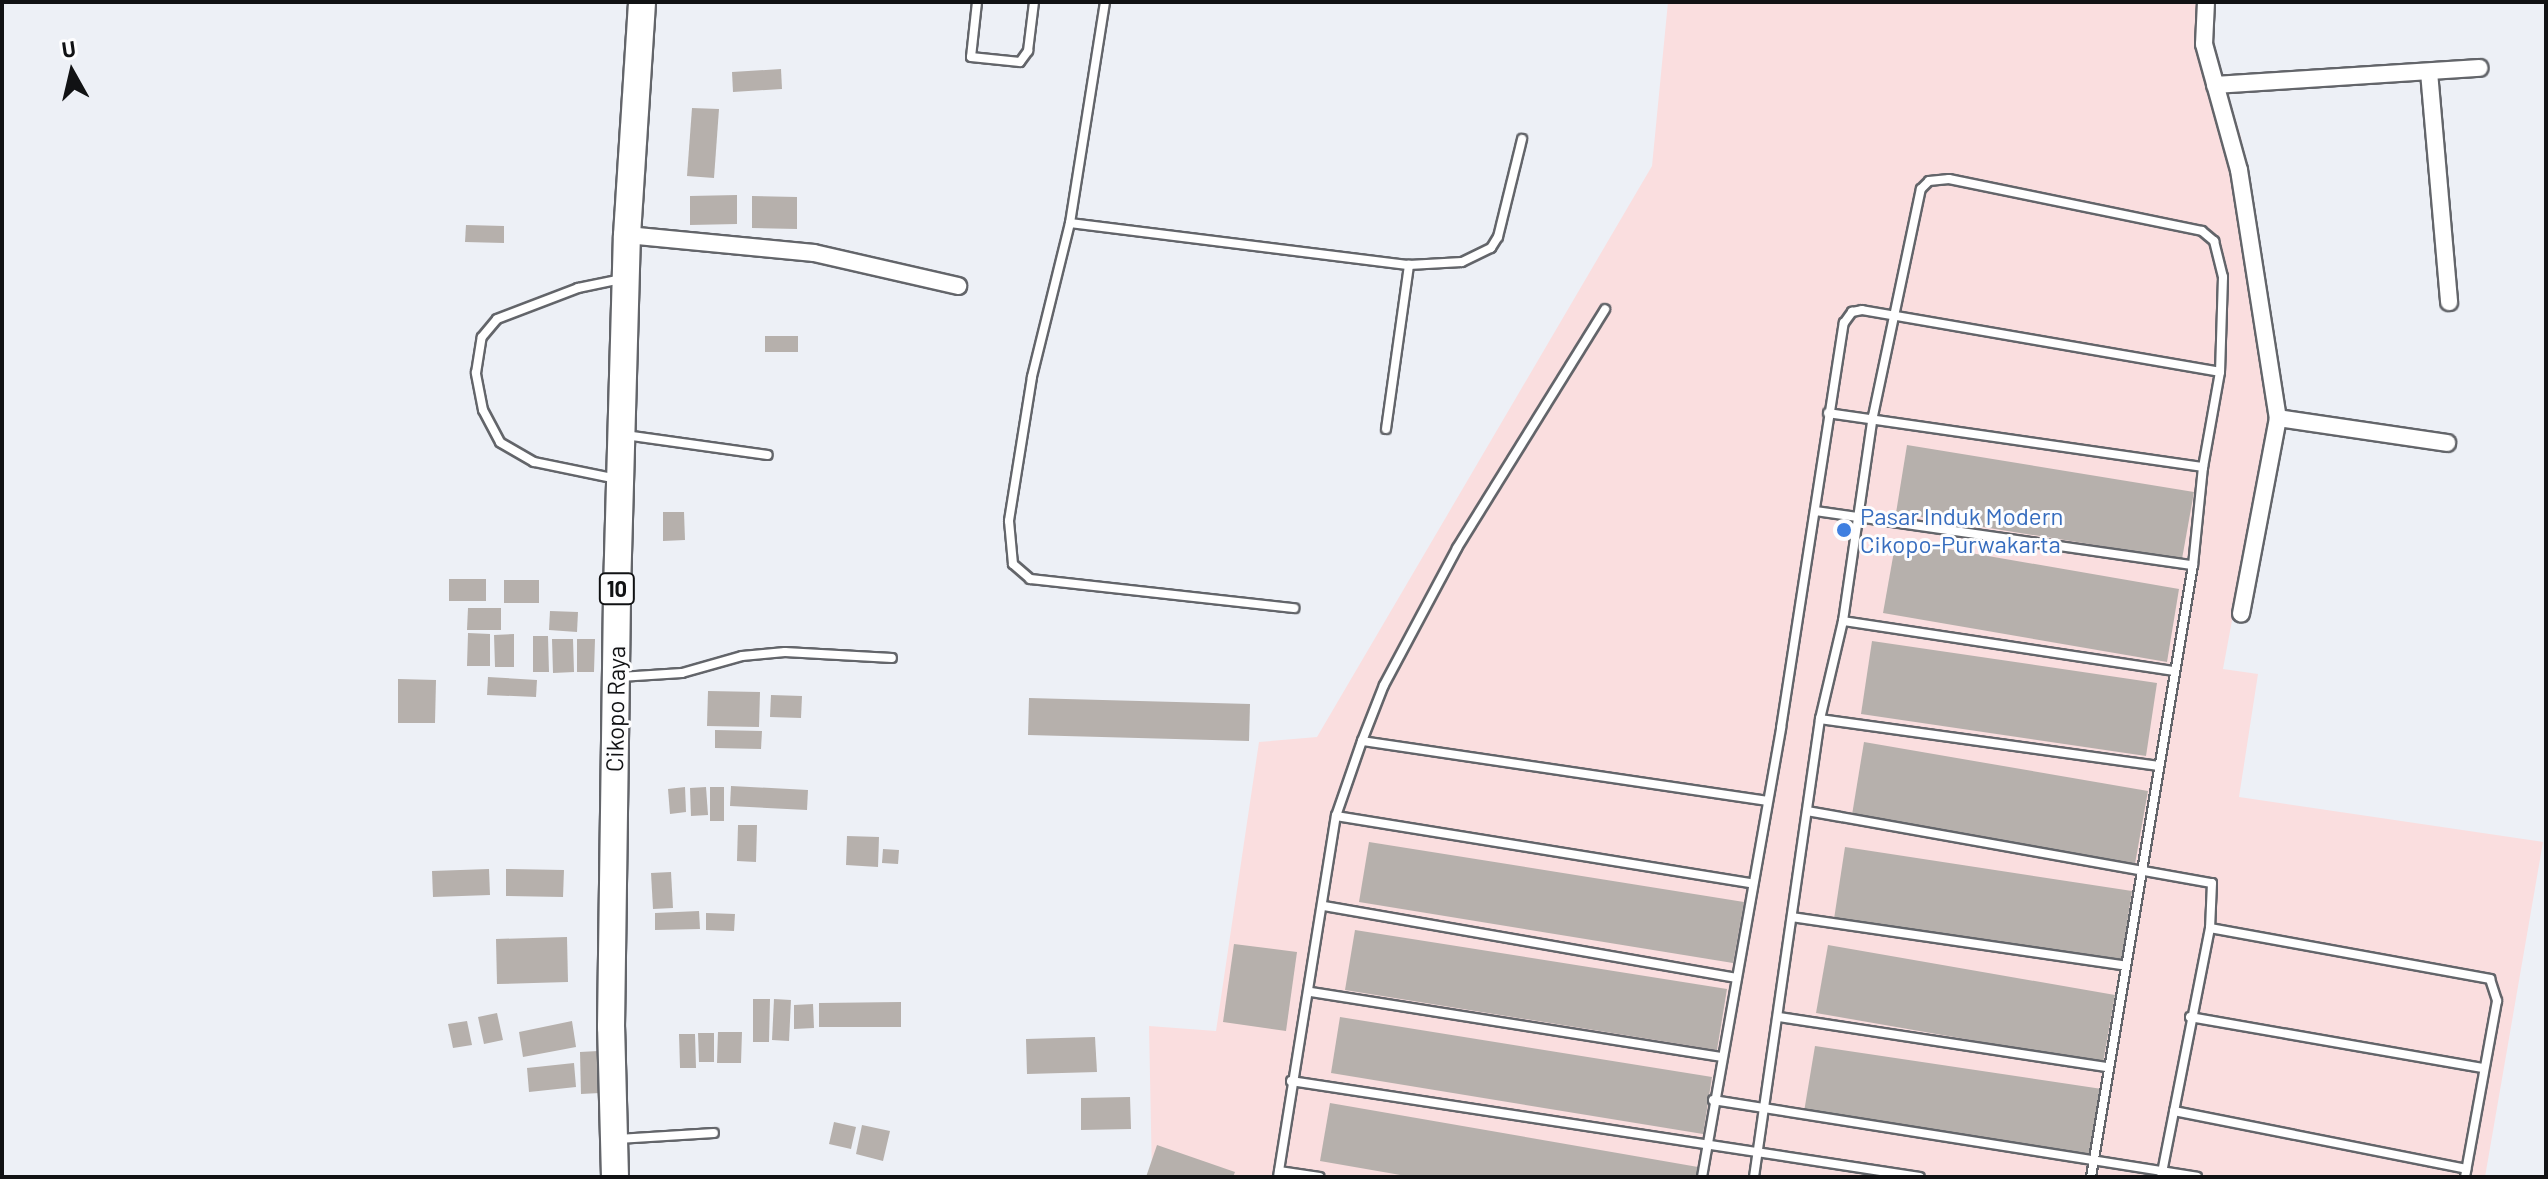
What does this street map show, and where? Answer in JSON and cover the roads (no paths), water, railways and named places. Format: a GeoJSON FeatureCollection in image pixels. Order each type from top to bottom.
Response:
{"type":"FeatureCollection","features":[{"type":"Feature","properties":{"kind":"highway","name":"Cikopo Raya"},"geometry":{"type":"LineString","coordinates":[[615,1177],[615,677],[624,434],[627,235],[642,2]]}},
{"type":"Feature","properties":{"kind":"street"},"geometry":{"type":"LineString","coordinates":[[2206,2],[2204,44],[2239,170],[2278,418],[2241,614]]}},
{"type":"Feature","properties":{"kind":"street"},"geometry":{"type":"LineString","coordinates":[[2215,85],[2479,68]]}},
{"type":"Feature","properties":{"kind":"street"},"geometry":{"type":"LineString","coordinates":[[2429,72],[2449,302]]}},
{"type":"Feature","properties":{"kind":"street"},"geometry":{"type":"LineString","coordinates":[[627,235],[814,253],[958,286]]}},
{"type":"Feature","properties":{"kind":"street"},"geometry":{"type":"LineString","coordinates":[[2278,418],[2447,443]]}},
{"type":"Feature","properties":{"kind":"lane"},"geometry":{"type":"LineString","coordinates":[[977,2],[971,57],[1017,62],[1028,51],[1034,2]]}},
{"type":"Feature","properties":{"kind":"lane"},"geometry":{"type":"LineString","coordinates":[[1105,2],[1070,223],[1032,377],[1009,521],[1013,564],[1030,579],[1294,608]]}},
{"type":"Feature","properties":{"kind":"lane"},"geometry":{"type":"LineString","coordinates":[[1070,223],[1409,265],[1462,262],[1491,248],[1498,237],[1522,139]]}},
{"type":"Feature","properties":{"kind":"lane"},"geometry":{"type":"LineString","coordinates":[[1754,1177],[1820,719],[1843,621],[1873,416],[1893,313],[1918,197],[1929,181],[1949,179],[2190,226],[2214,241],[2223,277],[2220,372],[2203,467],[2193,565],[2172,671],[2142,871],[2106,1067],[2091,1177]]}},
{"type":"Feature","properties":{"kind":"lane"},"geometry":{"type":"LineString","coordinates":[[1386,429],[1409,265]]}},
{"type":"Feature","properties":{"kind":"lane"},"geometry":{"type":"LineString","coordinates":[[622,480],[534,462],[500,442],[483,410],[476,373],[482,337],[497,319],[578,288],[626,279]]}},
{"type":"Feature","properties":{"kind":"lane"},"geometry":{"type":"LineString","coordinates":[[1320,1177],[1278,1174],[1291,1081],[1311,992],[1336,816],[1384,685],[1457,548],[1605,309]]}},
{"type":"Feature","properties":{"kind":"lane"},"geometry":{"type":"LineString","coordinates":[[1702,1177],[1816,511],[1828,413],[1848,315],[1862,310],[1893,313],[2220,372]]}},
{"type":"Feature","properties":{"kind":"lane"},"geometry":{"type":"LineString","coordinates":[[1828,413],[1873,416],[2203,467]]}},
{"type":"Feature","properties":{"kind":"lane"},"geometry":{"type":"LineString","coordinates":[[624,434],[768,455]]}},
{"type":"Feature","properties":{"kind":"lane"},"geometry":{"type":"LineString","coordinates":[[1816,511],[2193,565]]}},
{"type":"Feature","properties":{"kind":"lane"},"geometry":{"type":"LineString","coordinates":[[1843,621],[2172,671]]}},
{"type":"Feature","properties":{"kind":"lane"},"geometry":{"type":"LineString","coordinates":[[615,677],[682,673],[742,656],[785,652],[892,658]]}},
{"type":"Feature","properties":{"kind":"lane"},"geometry":{"type":"LineString","coordinates":[[1820,719],[2157,766]]}},
{"type":"Feature","properties":{"kind":"lane"},"geometry":{"type":"LineString","coordinates":[[1362,741],[1766,801]]}},
{"type":"Feature","properties":{"kind":"lane"},"geometry":{"type":"LineString","coordinates":[[1807,811],[2209,881],[2215,896],[2210,928],[2190,1017],[2162,1174]]}},
{"type":"Feature","properties":{"kind":"lane"},"geometry":{"type":"LineString","coordinates":[[1336,816],[1750,883]]}},
{"type":"Feature","properties":{"kind":"lane"},"geometry":{"type":"LineString","coordinates":[[1324,906],[1737,978]]}},
{"type":"Feature","properties":{"kind":"lane"},"geometry":{"type":"LineString","coordinates":[[1792,917],[2123,965]]}},
{"type":"Feature","properties":{"kind":"lane"},"geometry":{"type":"LineString","coordinates":[[2174,1111],[2465,1173],[2497,1001],[2486,976],[2210,928]]}},
{"type":"Feature","properties":{"kind":"lane"},"geometry":{"type":"LineString","coordinates":[[1311,992],[1721,1057]]}},
{"type":"Feature","properties":{"kind":"lane"},"geometry":{"type":"LineString","coordinates":[[1779,1017],[2106,1067]]}},
{"type":"Feature","properties":{"kind":"lane"},"geometry":{"type":"LineString","coordinates":[[2190,1017],[2483,1068]]}},
{"type":"Feature","properties":{"kind":"lane"},"geometry":{"type":"LineString","coordinates":[[1291,1081],[1920,1177]]}},
{"type":"Feature","properties":{"kind":"lane"},"geometry":{"type":"LineString","coordinates":[[1713,1100],[2162,1174],[2197,1177]]}},
{"type":"Feature","properties":{"kind":"lane"},"geometry":{"type":"LineString","coordinates":[[614,1139],[714,1133]]}},
{"type":"Feature","properties":{"kind":"place","name":"Pasar Induk Modern Cikopo-Purwakarta"},"geometry":{"type":"Point","coordinates":[1844,530]}}]}
